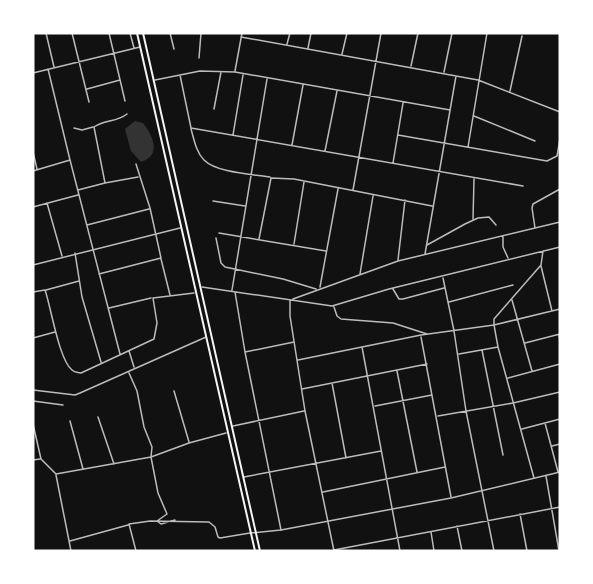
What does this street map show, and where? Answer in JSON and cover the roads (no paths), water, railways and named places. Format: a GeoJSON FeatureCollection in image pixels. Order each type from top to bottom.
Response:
{"type":"FeatureCollection","features":[{"type":"Feature","properties":{"kind":"main road"},"geometry":{"type":"LineString","coordinates":[[137,33],[255,551]]}},
{"type":"Feature","properties":{"kind":"main road"},"geometry":{"type":"LineString","coordinates":[[143,33],[260,551]]}},
{"type":"Feature","properties":{"kind":"street"},"geometry":{"type":"LineString","coordinates":[[46,33],[54,68]]}},
{"type":"Feature","properties":{"kind":"street"},"geometry":{"type":"LineString","coordinates":[[72,33],[89,102]]}},
{"type":"Feature","properties":{"kind":"street"},"geometry":{"type":"LineString","coordinates":[[109,33],[125,101]]}},
{"type":"Feature","properties":{"kind":"street"},"geometry":{"type":"LineString","coordinates":[[130,33],[134,49]]}},
{"type":"Feature","properties":{"kind":"street"},"geometry":{"type":"LineString","coordinates":[[170,33],[174,49]]}},
{"type":"Feature","properties":{"kind":"street"},"geometry":{"type":"LineString","coordinates":[[199,58],[201,33]]}},
{"type":"Feature","properties":{"kind":"street"},"geometry":{"type":"LineString","coordinates":[[235,72],[242,33]]}},
{"type":"Feature","properties":{"kind":"street"},"geometry":{"type":"LineString","coordinates":[[287,45],[290,33]]}},
{"type":"Feature","properties":{"kind":"street"},"geometry":{"type":"LineString","coordinates":[[308,49],[311,33]]}},
{"type":"Feature","properties":{"kind":"street"},"geometry":{"type":"LineString","coordinates":[[342,55],[347,33]]}},
{"type":"Feature","properties":{"kind":"street"},"geometry":{"type":"LineString","coordinates":[[353,191],[381,33]]}},
{"type":"Feature","properties":{"kind":"street"},"geometry":{"type":"LineString","coordinates":[[411,67],[418,33]]}},
{"type":"Feature","properties":{"kind":"street"},"geometry":{"type":"LineString","coordinates":[[444,73],[452,33]]}},
{"type":"Feature","properties":{"kind":"street"},"geometry":{"type":"LineString","coordinates":[[468,147],[487,33]]}},
{"type":"Feature","properties":{"kind":"street"},"geometry":{"type":"LineString","coordinates":[[510,92],[522,36]]}},
{"type":"Feature","properties":{"kind":"street"},"geometry":{"type":"LineString","coordinates":[[241,37],[478,80],[560,112]]}},
{"type":"Feature","properties":{"kind":"street"},"geometry":{"type":"LineString","coordinates":[[33,73],[140,47]]}},
{"type":"Feature","properties":{"kind":"street"},"geometry":{"type":"LineString","coordinates":[[48,69],[120,354]]}},
{"type":"Feature","properties":{"kind":"street"},"geometry":{"type":"LineString","coordinates":[[154,80],[200,71],[235,72],[450,110]]}},
{"type":"Feature","properties":{"kind":"street"},"geometry":{"type":"LineString","coordinates":[[214,109],[222,71]]}},
{"type":"Feature","properties":{"kind":"street"},"geometry":{"type":"LineString","coordinates":[[233,135],[243,74]]}},
{"type":"Feature","properties":{"kind":"street"},"geometry":{"type":"LineString","coordinates":[[180,75],[197,148],[209,164],[227,170],[271,178],[284,177],[432,206]]}},
{"type":"Feature","properties":{"kind":"street"},"geometry":{"type":"LineString","coordinates":[[425,255],[456,76]]}},
{"type":"Feature","properties":{"kind":"street"},"geometry":{"type":"LineString","coordinates":[[267,79],[233,291],[281,530]]}},
{"type":"Feature","properties":{"kind":"street"},"geometry":{"type":"LineString","coordinates":[[86,89],[120,80]]}},
{"type":"Feature","properties":{"kind":"street"},"geometry":{"type":"LineString","coordinates":[[292,146],[303,85]]}},
{"type":"Feature","properties":{"kind":"street"},"geometry":{"type":"LineString","coordinates":[[325,152],[337,90]]}},
{"type":"Feature","properties":{"kind":"street"},"geometry":{"type":"LineString","coordinates":[[393,163],[404,103]]}},
{"type":"Feature","properties":{"kind":"street"},"geometry":{"type":"LineString","coordinates":[[74,129],[94,127],[122,118],[127,114]]}},
{"type":"Feature","properties":{"kind":"street"},"geometry":{"type":"LineString","coordinates":[[473,116],[536,141]]}},
{"type":"Feature","properties":{"kind":"street"},"geometry":{"type":"LineString","coordinates":[[94,127],[105,183]]}},
{"type":"Feature","properties":{"kind":"street"},"geometry":{"type":"LineString","coordinates":[[191,128],[524,186]]}},
{"type":"Feature","properties":{"kind":"street"},"geometry":{"type":"LineString","coordinates":[[398,135],[547,161],[557,156],[560,139]]}},
{"type":"Feature","properties":{"kind":"street"},"geometry":{"type":"LineString","coordinates":[[33,152],[37,170]]}},
{"type":"Feature","properties":{"kind":"street"},"geometry":{"type":"LineString","coordinates":[[33,171],[70,160]]}},
{"type":"Feature","properties":{"kind":"street"},"geometry":{"type":"LineString","coordinates":[[136,164],[150,208],[170,295]]}},
{"type":"Feature","properties":{"kind":"street"},"geometry":{"type":"LineString","coordinates":[[77,191],[139,177]]}},
{"type":"Feature","properties":{"kind":"street"},"geometry":{"type":"LineString","coordinates":[[259,239],[271,178]]}},
{"type":"Feature","properties":{"kind":"street"},"geometry":{"type":"LineString","coordinates":[[473,220],[474,178]]}},
{"type":"Feature","properties":{"kind":"street"},"geometry":{"type":"LineString","coordinates":[[294,245],[304,182]]}},
{"type":"Feature","properties":{"kind":"street"},"geometry":{"type":"LineString","coordinates":[[319,289],[338,188]]}},
{"type":"Feature","properties":{"kind":"street"},"geometry":{"type":"LineString","coordinates":[[536,228],[532,213],[533,204],[560,189]]}},
{"type":"Feature","properties":{"kind":"street"},"geometry":{"type":"LineString","coordinates":[[33,207],[78,195]]}},
{"type":"Feature","properties":{"kind":"street"},"geometry":{"type":"LineString","coordinates":[[359,275],[373,195]]}},
{"type":"Feature","properties":{"kind":"street"},"geometry":{"type":"LineString","coordinates":[[398,261],[405,200]]}},
{"type":"Feature","properties":{"kind":"street"},"geometry":{"type":"LineString","coordinates":[[213,201],[246,207]]}},
{"type":"Feature","properties":{"kind":"street"},"geometry":{"type":"LineString","coordinates":[[47,203],[62,256]]}},
{"type":"Feature","properties":{"kind":"street"},"geometry":{"type":"LineString","coordinates":[[86,225],[150,208]]}},
{"type":"Feature","properties":{"kind":"street"},"geometry":{"type":"LineString","coordinates":[[426,246],[473,220],[485,216],[492,219],[496,225]]}},
{"type":"Feature","properties":{"kind":"street"},"geometry":{"type":"LineString","coordinates":[[291,299],[398,261],[560,222]]}},
{"type":"Feature","properties":{"kind":"street"},"geometry":{"type":"LineString","coordinates":[[33,265],[181,228]]}},
{"type":"Feature","properties":{"kind":"street"},"geometry":{"type":"LineString","coordinates":[[219,233],[326,251]]}},
{"type":"Feature","properties":{"kind":"street"},"geometry":{"type":"LineString","coordinates":[[503,236],[503,247],[509,259]]}},
{"type":"Feature","properties":{"kind":"street"},"geometry":{"type":"LineString","coordinates":[[216,238],[222,266],[319,289]]}},
{"type":"Feature","properties":{"kind":"street"},"geometry":{"type":"LineString","coordinates":[[201,287],[291,299],[313,305],[334,306],[392,288],[560,247]]}},
{"type":"Feature","properties":{"kind":"street"},"geometry":{"type":"LineString","coordinates":[[535,479],[498,346],[494,319],[541,265],[543,250]]}},
{"type":"Feature","properties":{"kind":"street"},"geometry":{"type":"LineString","coordinates":[[75,253],[101,362]]}},
{"type":"Feature","properties":{"kind":"street"},"geometry":{"type":"LineString","coordinates":[[99,274],[161,258]]}},
{"type":"Feature","properties":{"kind":"street"},"geometry":{"type":"LineString","coordinates":[[541,265],[552,311]]}},
{"type":"Feature","properties":{"kind":"street"},"geometry":{"type":"LineString","coordinates":[[442,277],[454,330],[466,411],[494,551]]}},
{"type":"Feature","properties":{"kind":"street"},"geometry":{"type":"LineString","coordinates":[[33,292],[80,281]]}},
{"type":"Feature","properties":{"kind":"street"},"geometry":{"type":"LineString","coordinates":[[448,302],[513,285]]}},
{"type":"Feature","properties":{"kind":"street"},"geometry":{"type":"LineString","coordinates":[[392,288],[399,299],[403,299],[445,288]]}},
{"type":"Feature","properties":{"kind":"street"},"geometry":{"type":"LineString","coordinates":[[45,290],[68,366],[71,370],[81,373],[152,340],[156,336],[157,322],[153,298]]}},
{"type":"Feature","properties":{"kind":"street"},"geometry":{"type":"LineString","coordinates":[[108,308],[170,295],[196,293]]}},
{"type":"Feature","properties":{"kind":"street"},"geometry":{"type":"LineString","coordinates":[[291,299],[294,342],[305,411],[334,550],[560,507]]}},
{"type":"Feature","properties":{"kind":"street"},"geometry":{"type":"LineString","coordinates":[[512,299],[532,371]]}},
{"type":"Feature","properties":{"kind":"street"},"geometry":{"type":"LineString","coordinates":[[334,306],[337,316],[341,319],[393,323],[429,334]]}},
{"type":"Feature","properties":{"kind":"street"},"geometry":{"type":"LineString","coordinates":[[298,360],[421,335],[494,325],[560,309]]}},
{"type":"Feature","properties":{"kind":"street"},"geometry":{"type":"LineString","coordinates":[[33,338],[56,332]]}},
{"type":"Feature","properties":{"kind":"street"},"geometry":{"type":"LineString","coordinates":[[524,344],[559,334],[560,340]]}},
{"type":"Feature","properties":{"kind":"street"},"geometry":{"type":"LineString","coordinates":[[421,335],[451,498]]}},
{"type":"Feature","properties":{"kind":"street"},"geometry":{"type":"LineString","coordinates":[[33,390],[75,394],[206,337]]}},
{"type":"Feature","properties":{"kind":"street"},"geometry":{"type":"LineString","coordinates":[[244,352],[294,342]]}},
{"type":"Feature","properties":{"kind":"street"},"geometry":{"type":"LineString","coordinates":[[362,346],[400,551]]}},
{"type":"Feature","properties":{"kind":"street"},"geometry":{"type":"LineString","coordinates":[[458,355],[498,346]]}},
{"type":"Feature","properties":{"kind":"street"},"geometry":{"type":"LineString","coordinates":[[483,350],[503,455]]}},
{"type":"Feature","properties":{"kind":"street"},"geometry":{"type":"LineString","coordinates":[[129,351],[135,369]]}},
{"type":"Feature","properties":{"kind":"street"},"geometry":{"type":"LineString","coordinates":[[302,389],[427,364]]}},
{"type":"Feature","properties":{"kind":"street"},"geometry":{"type":"LineString","coordinates":[[507,378],[560,364]]}},
{"type":"Feature","properties":{"kind":"street"},"geometry":{"type":"LineString","coordinates":[[397,370],[417,473]]}},
{"type":"Feature","properties":{"kind":"street"},"geometry":{"type":"LineString","coordinates":[[129,372],[137,391],[144,427],[152,447],[151,457],[158,493],[167,514],[157,520]]}},
{"type":"Feature","properties":{"kind":"street"},"geometry":{"type":"LineString","coordinates":[[332,382],[346,458]]}},
{"type":"Feature","properties":{"kind":"street"},"geometry":{"type":"LineString","coordinates":[[174,391],[189,443]]}},
{"type":"Feature","properties":{"kind":"street"},"geometry":{"type":"LineString","coordinates":[[437,417],[560,392]]}},
{"type":"Feature","properties":{"kind":"street"},"geometry":{"type":"LineString","coordinates":[[374,406],[432,395]]}},
{"type":"Feature","properties":{"kind":"street"},"geometry":{"type":"LineString","coordinates":[[33,401],[63,405]]}},
{"type":"Feature","properties":{"kind":"street"},"geometry":{"type":"LineString","coordinates":[[232,427],[305,411]]}},
{"type":"Feature","properties":{"kind":"street"},"geometry":{"type":"LineString","coordinates":[[98,417],[114,464]]}},
{"type":"Feature","properties":{"kind":"street"},"geometry":{"type":"LineString","coordinates":[[521,429],[560,419]]}},
{"type":"Feature","properties":{"kind":"street"},"geometry":{"type":"LineString","coordinates":[[70,421],[83,470]]}},
{"type":"Feature","properties":{"kind":"street"},"geometry":{"type":"LineString","coordinates":[[69,541],[141,521],[157,520],[208,522],[215,527],[220,538],[281,530],[451,498],[535,479],[559,472],[545,423]]}},
{"type":"Feature","properties":{"kind":"street"},"geometry":{"type":"LineString","coordinates":[[33,424],[41,459],[56,474],[71,551]]}},
{"type":"Feature","properties":{"kind":"street"},"geometry":{"type":"LineString","coordinates":[[56,474],[151,457],[189,443],[227,433]]}},
{"type":"Feature","properties":{"kind":"street"},"geometry":{"type":"LineString","coordinates":[[551,446],[560,444]]}},
{"type":"Feature","properties":{"kind":"street"},"geometry":{"type":"LineString","coordinates":[[243,478],[382,451]]}},
{"type":"Feature","properties":{"kind":"street"},"geometry":{"type":"LineString","coordinates":[[33,460],[41,459]]}},
{"type":"Feature","properties":{"kind":"street"},"geometry":{"type":"LineString","coordinates":[[322,492],[445,467]]}},
{"type":"Feature","properties":{"kind":"street"},"geometry":{"type":"LineString","coordinates":[[546,476],[559,551]]}},
{"type":"Feature","properties":{"kind":"street"},"geometry":{"type":"LineString","coordinates":[[520,514],[527,551]]}},
{"type":"Feature","properties":{"kind":"street"},"geometry":{"type":"LineString","coordinates":[[129,525],[136,551]]}},
{"type":"Feature","properties":{"kind":"street"},"geometry":{"type":"LineString","coordinates":[[457,526],[462,551]]}},
{"type":"Feature","properties":{"kind":"street"},"geometry":{"type":"LineString","coordinates":[[430,531],[434,551]]}}]}
